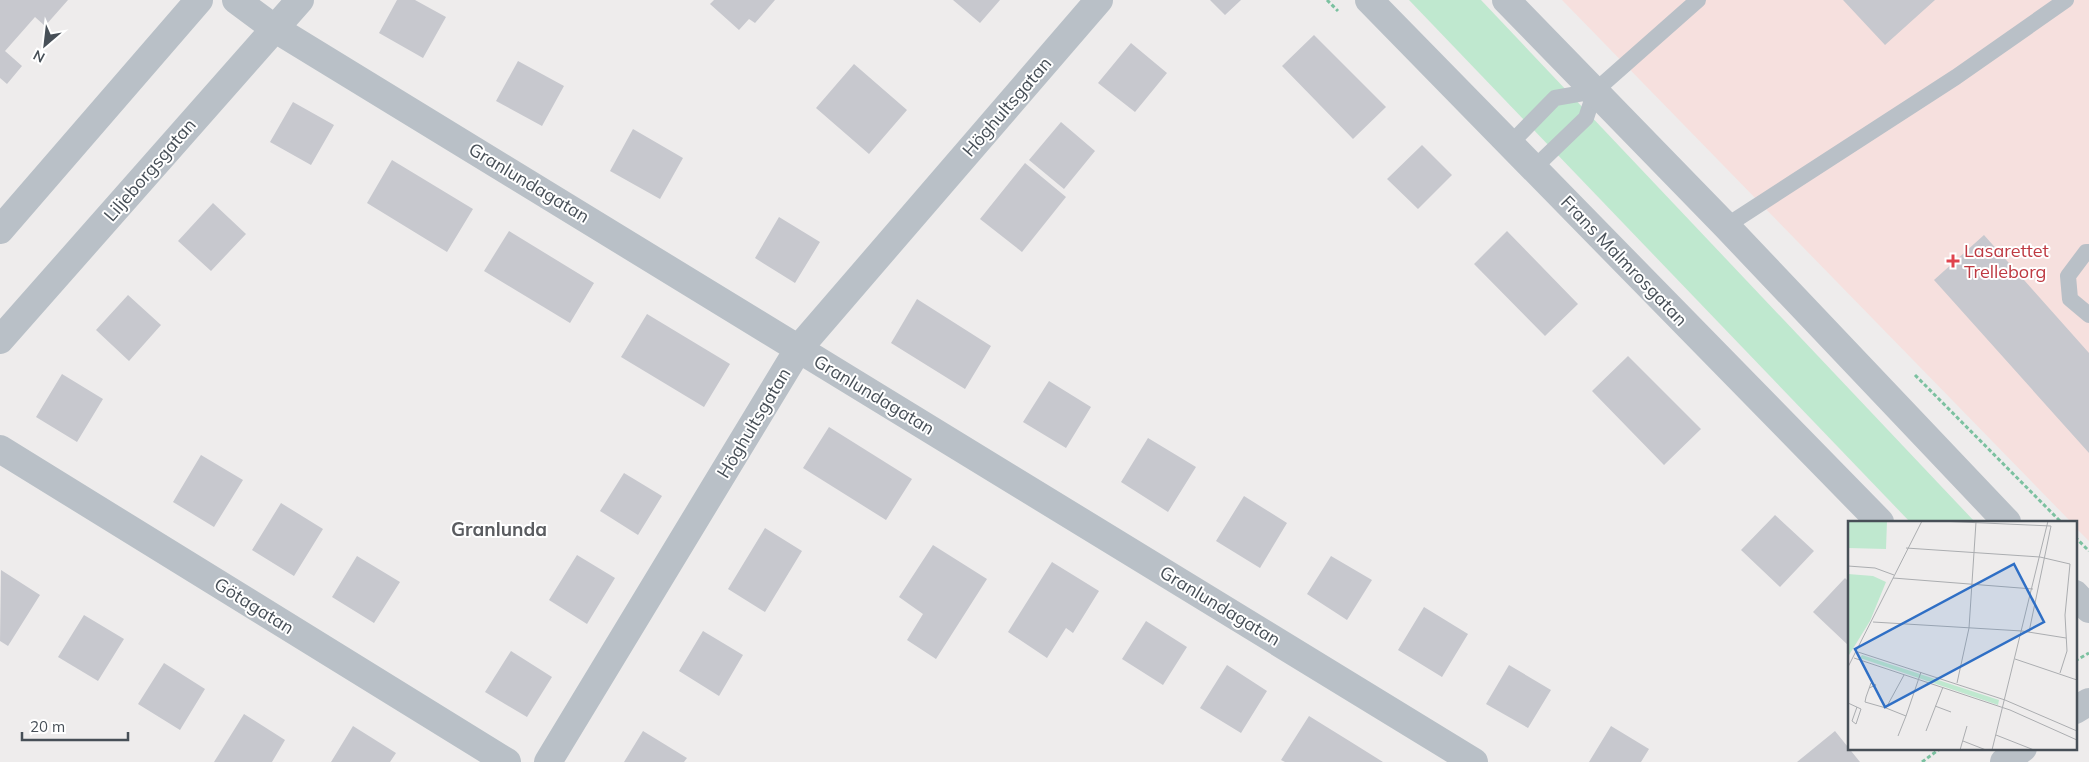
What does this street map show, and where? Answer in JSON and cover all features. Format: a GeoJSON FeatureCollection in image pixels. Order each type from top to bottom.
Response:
{"type":"FeatureCollection","features":[{"type":"Feature","properties":{"kind":"street"},"geometry":{"type":"LineString","coordinates":[[0,230],[199,0]]}},
{"type":"Feature","properties":{"kind":"street","name":"Granlundagatan"},"geometry":{"type":"LineString","coordinates":[[236,0],[274,28],[1474,762]]}},
{"type":"Feature","properties":{"kind":"street","name":"Liljeborgsgatan"},"geometry":{"type":"LineString","coordinates":[[0,340],[300,0]]}},
{"type":"Feature","properties":{"kind":"street","name":"Höghultsgatan"},"geometry":{"type":"LineString","coordinates":[[548,762],[799,348],[1099,0]]}},
{"type":"Feature","properties":{"kind":"street","name":"Frans Malmrosgatan"},"geometry":{"type":"LineString","coordinates":[[1369,0],[1879,521]]}},
{"type":"Feature","properties":{"kind":"street"},"geometry":{"type":"LineString","coordinates":[[1506,0],[1726,226],[2006,521]]}},
{"type":"Feature","properties":{"kind":"street","name":"Götagatan"},"geometry":{"type":"LineString","coordinates":[[0,449],[507,762]]}},
{"type":"Feature","properties":{"kind":"street"},"geometry":{"type":"LineString","coordinates":[[2076,595],[2089,609]]}},
{"type":"Feature","properties":{"kind":"street"},"geometry":{"type":"LineString","coordinates":[[2076,709],[2089,702]]}},
{"type":"Feature","properties":{"kind":"street"},"geometry":{"type":"LineString","coordinates":[[2004,762],[2020,750]]}},
{"type":"Feature","properties":{"kind":"lane"},"geometry":{"type":"LineString","coordinates":[[1533,169],[1586,118],[1596,91],[1698,0]]}},
{"type":"Feature","properties":{"kind":"lane"},"geometry":{"type":"LineString","coordinates":[[1726,226],[1956,77],[2066,0]]}},
{"type":"Feature","properties":{"kind":"lane"},"geometry":{"type":"LineString","coordinates":[[1510,144],[1555,98],[1596,91]]}},
{"type":"Feature","properties":{"kind":"lane"},"geometry":{"type":"LineString","coordinates":[[2089,252],[2086,252],[2068,276],[2070,299],[2089,315]]}},
{"type":"Feature","properties":{"kind":"path"},"geometry":{"type":"LineString","coordinates":[[2076,538],[2089,550]]}},
{"type":"Feature","properties":{"kind":"path"},"geometry":{"type":"LineString","coordinates":[[2076,660],[2089,653]]}},
{"type":"Feature","properties":{"kind":"path"},"geometry":{"type":"LineString","coordinates":[[1922,762],[1938,750]]}},
{"type":"Feature","properties":{"kind":"shaded area","name":"Lasarettet Trelleborg"},"geometry":{"type":"Polygon","coordinates":[[[1562,0],[2089,0],[2089,541],[2076,528],[2076,521],[2070,521],[1562,0]]]}},
{"type":"Feature","properties":{"kind":"green space"},"geometry":{"type":"Polygon","coordinates":[[[1409,0],[1481,0],[1974,521],[1909,521],[1409,0]]]}},
{"type":"Feature","properties":{"kind":"building"},"geometry":{"type":"Polygon","coordinates":[[[0,0],[68,0],[45,26],[35,17],[5,51],[22,66],[7,84],[0,78],[0,0]]]}},
{"type":"Feature","properties":{"kind":"building"},"geometry":{"type":"Polygon","coordinates":[[[397,0],[415,0],[446,17],[423,58],[379,33],[397,0]]]}},
{"type":"Feature","properties":{"kind":"building"},"geometry":{"type":"Polygon","coordinates":[[[714,0],[775,0],[755,23],[749,19],[739,30],[710,4],[714,0]]]}},
{"type":"Feature","properties":{"kind":"building"},"geometry":{"type":"Polygon","coordinates":[[[953,0],[1000,0],[980,23],[953,0]]]}},
{"type":"Feature","properties":{"kind":"building"},"geometry":{"type":"Polygon","coordinates":[[[1210,0],[1241,0],[1225,15],[1210,0]]]}},
{"type":"Feature","properties":{"kind":"building"},"geometry":{"type":"Polygon","coordinates":[[[1843,0],[1935,0],[1885,45],[1843,0]]]}},
{"type":"Feature","properties":{"kind":"building"},"geometry":{"type":"Polygon","coordinates":[[[1314,35],[1386,107],[1353,139],[1282,66],[1314,35]]]}},
{"type":"Feature","properties":{"kind":"building"},"geometry":{"type":"Polygon","coordinates":[[[1131,43],[1167,73],[1135,112],[1098,83],[1131,43]]]}},
{"type":"Feature","properties":{"kind":"building"},"geometry":{"type":"Polygon","coordinates":[[[518,61],[564,86],[542,126],[496,101],[518,61]]]}},
{"type":"Feature","properties":{"kind":"building"},"geometry":{"type":"Polygon","coordinates":[[[854,64],[907,110],[869,154],[816,108],[854,64]]]}},
{"type":"Feature","properties":{"kind":"building"},"geometry":{"type":"Polygon","coordinates":[[[293,102],[334,125],[311,165],[270,142],[293,102]]]}},
{"type":"Feature","properties":{"kind":"building"},"geometry":{"type":"Polygon","coordinates":[[[1061,122],[1095,151],[1064,189],[1029,160],[1061,122]]]}},
{"type":"Feature","properties":{"kind":"building"},"geometry":{"type":"Polygon","coordinates":[[[633,129],[683,158],[660,199],[610,171],[633,129]]]}},
{"type":"Feature","properties":{"kind":"building"},"geometry":{"type":"Polygon","coordinates":[[[1422,145],[1452,175],[1418,209],[1387,179],[1422,145]]]}},
{"type":"Feature","properties":{"kind":"building"},"geometry":{"type":"Polygon","coordinates":[[[392,160],[473,209],[447,252],[367,203],[392,160]]]}},
{"type":"Feature","properties":{"kind":"building"},"geometry":{"type":"Polygon","coordinates":[[[1025,163],[1066,197],[1022,252],[980,219],[1025,163]]]}},
{"type":"Feature","properties":{"kind":"building"},"geometry":{"type":"Polygon","coordinates":[[[213,203],[246,234],[211,271],[178,241],[213,203]]]}},
{"type":"Feature","properties":{"kind":"building"},"geometry":{"type":"Polygon","coordinates":[[[779,217],[820,242],[795,283],[755,258],[779,217]]]}},
{"type":"Feature","properties":{"kind":"building"},"geometry":{"type":"Polygon","coordinates":[[[509,231],[594,283],[570,323],[484,271],[509,231]]]}},
{"type":"Feature","properties":{"kind":"building"},"geometry":{"type":"Polygon","coordinates":[[[1507,231],[1578,304],[1545,336],[1474,264],[1507,231]]]}},
{"type":"Feature","properties":{"kind":"building"},"geometry":{"type":"Polygon","coordinates":[[[1984,235],[2089,353],[2089,453],[1934,280],[1984,235]]]}},
{"type":"Feature","properties":{"kind":"building"},"geometry":{"type":"Polygon","coordinates":[[[128,295],[161,325],[129,361],[96,330],[128,295]]]}},
{"type":"Feature","properties":{"kind":"building"},"geometry":{"type":"Polygon","coordinates":[[[917,299],[991,346],[965,389],[891,343],[917,299]]]}},
{"type":"Feature","properties":{"kind":"building"},"geometry":{"type":"Polygon","coordinates":[[[647,314],[730,364],[704,407],[621,357],[647,314]]]}},
{"type":"Feature","properties":{"kind":"building"},"geometry":{"type":"Polygon","coordinates":[[[1628,356],[1701,429],[1664,465],[1592,391],[1628,356]]]}},
{"type":"Feature","properties":{"kind":"building"},"geometry":{"type":"Polygon","coordinates":[[[62,374],[103,399],[77,442],[36,417],[62,374]]]}},
{"type":"Feature","properties":{"kind":"building"},"geometry":{"type":"Polygon","coordinates":[[[1049,381],[1091,407],[1066,448],[1023,422],[1049,381]]]}},
{"type":"Feature","properties":{"kind":"building"},"geometry":{"type":"Polygon","coordinates":[[[829,427],[912,479],[886,520],[803,468],[829,427]]]}},
{"type":"Feature","properties":{"kind":"building"},"geometry":{"type":"Polygon","coordinates":[[[1148,438],[1196,467],[1168,512],[1121,482],[1148,438]]]}},
{"type":"Feature","properties":{"kind":"building"},"geometry":{"type":"Polygon","coordinates":[[[201,455],[243,480],[214,527],[173,502],[201,455]]]}},
{"type":"Feature","properties":{"kind":"building"},"geometry":{"type":"Polygon","coordinates":[[[624,473],[662,496],[638,535],[600,511],[624,473]]]}},
{"type":"Feature","properties":{"kind":"building"},"geometry":{"type":"Polygon","coordinates":[[[1244,496],[1287,523],[1260,568],[1216,541],[1244,496]]]}},
{"type":"Feature","properties":{"kind":"building"},"geometry":{"type":"Polygon","coordinates":[[[281,503],[323,529],[294,576],[252,550],[281,503]]]}},
{"type":"Feature","properties":{"kind":"building"},"geometry":{"type":"Polygon","coordinates":[[[1775,515],[1814,551],[1780,587],[1741,550],[1775,515]]]}},
{"type":"Feature","properties":{"kind":"building"},"geometry":{"type":"Polygon","coordinates":[[[765,528],[802,551],[765,612],[728,589],[765,528]]]}},
{"type":"Feature","properties":{"kind":"building"},"geometry":{"type":"Polygon","coordinates":[[[933,545],[987,579],[936,659],[907,640],[923,614],[899,597],[933,545]]]}},
{"type":"Feature","properties":{"kind":"building"},"geometry":{"type":"Polygon","coordinates":[[[577,555],[615,578],[587,624],[549,600],[577,555]]]}},
{"type":"Feature","properties":{"kind":"building"},"geometry":{"type":"Polygon","coordinates":[[[357,556],[400,582],[374,623],[332,597],[357,556]]]}},
{"type":"Feature","properties":{"kind":"building"},"geometry":{"type":"Polygon","coordinates":[[[1331,556],[1372,580],[1347,620],[1307,594],[1331,556]]]}},
{"type":"Feature","properties":{"kind":"building"},"geometry":{"type":"Polygon","coordinates":[[[1052,562],[1099,591],[1073,633],[1066,628],[1047,658],[1008,632],[1052,562]]]}},
{"type":"Feature","properties":{"kind":"building"},"geometry":{"type":"Polygon","coordinates":[[[1,570],[40,595],[8,646],[0,641],[1,570]]]}},
{"type":"Feature","properties":{"kind":"building"},"geometry":{"type":"Polygon","coordinates":[[[1845,578],[1848,581],[1848,645],[1813,612],[1845,578]]]}},
{"type":"Feature","properties":{"kind":"building"},"geometry":{"type":"Polygon","coordinates":[[[1424,607],[1468,634],[1442,677],[1398,650],[1424,607]]]}},
{"type":"Feature","properties":{"kind":"building"},"geometry":{"type":"Polygon","coordinates":[[[84,615],[124,639],[98,681],[58,657],[84,615]]]}},
{"type":"Feature","properties":{"kind":"building"},"geometry":{"type":"Polygon","coordinates":[[[1146,621],[1187,647],[1163,685],[1122,659],[1146,621]]]}},
{"type":"Feature","properties":{"kind":"building"},"geometry":{"type":"Polygon","coordinates":[[[703,631],[743,655],[719,696],[679,671],[703,631]]]}},
{"type":"Feature","properties":{"kind":"building"},"geometry":{"type":"Polygon","coordinates":[[[511,651],[552,677],[527,717],[485,692],[511,651]]]}},
{"type":"Feature","properties":{"kind":"building"},"geometry":{"type":"Polygon","coordinates":[[[164,663],[205,689],[180,730],[138,704],[164,663]]]}},
{"type":"Feature","properties":{"kind":"building"},"geometry":{"type":"Polygon","coordinates":[[[1227,665],[1267,691],[1241,733],[1200,708],[1227,665]]]}},
{"type":"Feature","properties":{"kind":"building"},"geometry":{"type":"Polygon","coordinates":[[[1509,665],[1551,690],[1528,728],[1486,704],[1509,665]]]}},
{"type":"Feature","properties":{"kind":"building"},"geometry":{"type":"Polygon","coordinates":[[[244,714],[285,740],[272,762],[214,762],[244,714]]]}},
{"type":"Feature","properties":{"kind":"building"},"geometry":{"type":"Polygon","coordinates":[[[1309,716],[1383,762],[1285,762],[1281,760],[1309,716]]]}},
{"type":"Feature","properties":{"kind":"building"},"geometry":{"type":"Polygon","coordinates":[[[353,726],[396,753],[390,762],[331,762],[353,726]]]}},
{"type":"Feature","properties":{"kind":"building"},"geometry":{"type":"Polygon","coordinates":[[[1611,726],[1649,749],[1641,762],[1589,762],[1611,726]]]}},
{"type":"Feature","properties":{"kind":"building"},"geometry":{"type":"Polygon","coordinates":[[[643,731],[687,758],[684,762],[624,762],[643,731]]]}},
{"type":"Feature","properties":{"kind":"building"},"geometry":{"type":"Polygon","coordinates":[[[1835,731],[1848,747],[1848,750],[1850,750],[1860,762],[1797,762],[1835,731]]]}},
{"type":"Feature","properties":{"kind":"place","name":"Lasarettet Trelleborg"},"geometry":{"type":"Point","coordinates":[1953,261]}},
{"type":"Feature","properties":{"kind":"district","name":"Granlunda"},"geometry":{"type":"Point","coordinates":[499,529]}}]}
